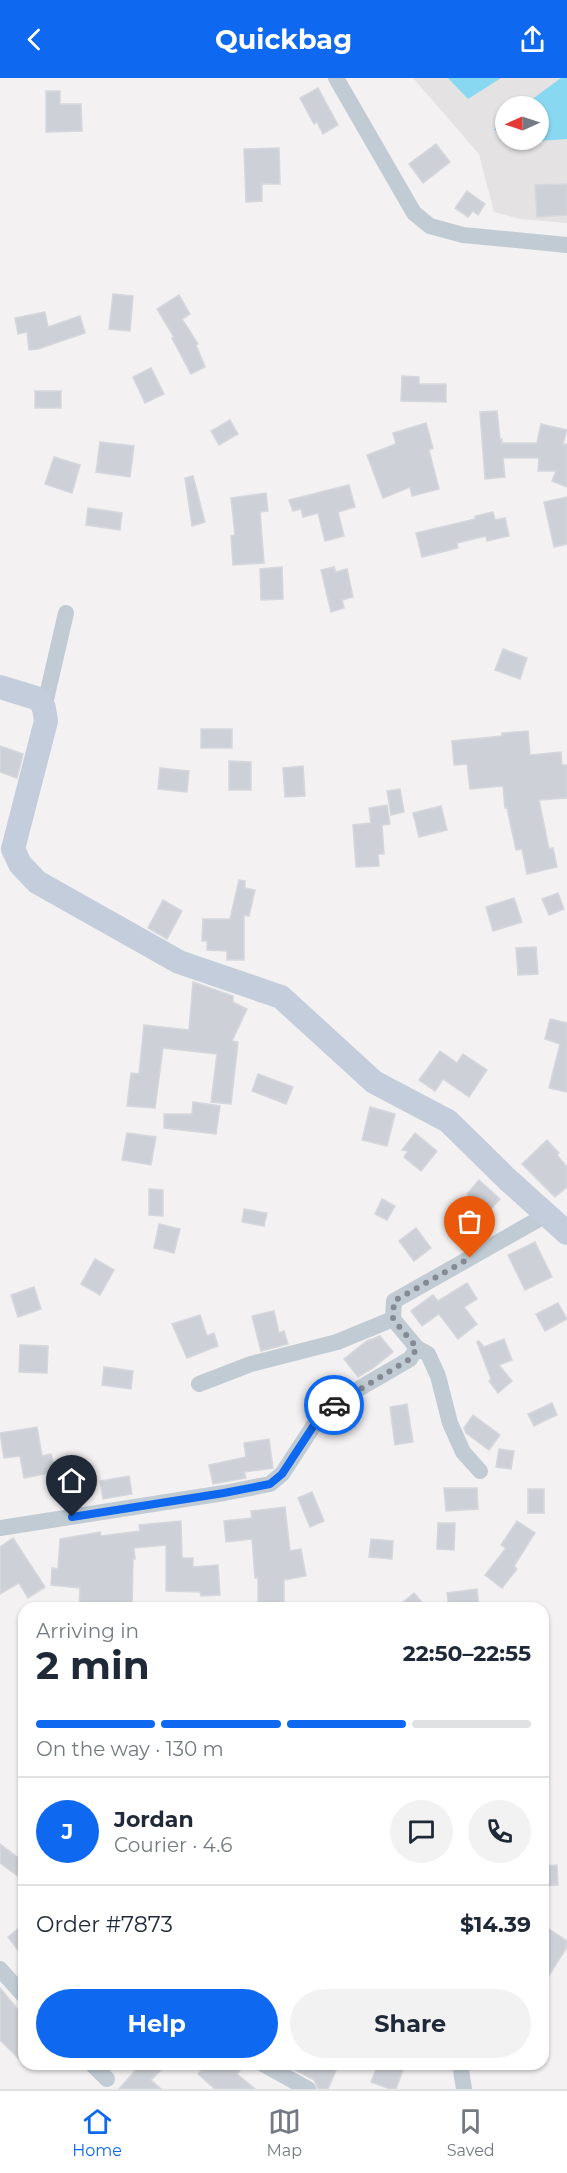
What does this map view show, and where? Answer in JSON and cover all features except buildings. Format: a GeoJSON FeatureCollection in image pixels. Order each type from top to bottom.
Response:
{"type":"FeatureCollection","features":[{"type":"Feature","properties":{"kind":"street"},"geometry":{"type":"LineString","coordinates":[[336,78],[414,213],[430,226],[463,235],[567,244]]}},
{"type":"Feature","properties":{"kind":"street"},"geometry":{"type":"LineString","coordinates":[[44,708],[66,613]]}},
{"type":"Feature","properties":{"kind":"street"},"geometry":{"type":"LineString","coordinates":[[0,687],[39,699],[44,708],[46,722],[13,849],[20,864],[37,882],[179,962],[281,997],[374,1082],[448,1121],[567,1233]]}},
{"type":"Feature","properties":{"kind":"street"},"geometry":{"type":"LineString","coordinates":[[480,1471],[463,1452],[450,1423],[438,1376],[428,1354],[417,1348],[393,1319],[394,1301],[546,1215]]}},
{"type":"Feature","properties":{"kind":"street"},"geometry":{"type":"LineString","coordinates":[[199,1384],[251,1364],[337,1342],[393,1319]]}},
{"type":"Feature","properties":{"kind":"street"},"geometry":{"type":"LineString","coordinates":[[0,1528],[270,1484],[282,1474],[320,1416],[341,1400],[410,1359],[417,1348]]}},
{"type":"Feature","properties":{"kind":"street"},"geometry":{"type":"LineString","coordinates":[[0,1969],[18,1989]]}},
{"type":"Feature","properties":{"kind":"street"},"geometry":{"type":"LineString","coordinates":[[98,2070],[107,2079]]}},
{"type":"Feature","properties":{"kind":"street"},"geometry":{"type":"LineString","coordinates":[[274,2070],[308,2089]]}},
{"type":"Feature","properties":{"kind":"street"},"geometry":{"type":"LineString","coordinates":[[461,2070],[464,2089]]}},
{"type":"Feature","properties":{"kind":"shaded area"},"geometry":{"type":"Polygon","coordinates":[[[413,78],[567,78],[567,223],[520,219],[494,212],[479,154],[413,78]]]}},
{"type":"Feature","properties":{"kind":"water"},"geometry":{"type":"Polygon","coordinates":[[[448,78],[501,78],[468,99],[448,78]]]}},
{"type":"Feature","properties":{"kind":"water"},"geometry":{"type":"Polygon","coordinates":[[[561,78],[567,78],[567,139],[549,140],[549,96],[537,96],[561,78]]]}},
{"type":"Feature","properties":{"kind":"way so far"},"geometry":{"type":"LineString","coordinates":[[334,1405],[410,1359],[417,1348],[393,1319],[394,1301],[470,1258]]}},
{"type":"Feature","properties":{"kind":"route"},"geometry":{"type":"LineString","coordinates":[[72,1517],[270,1484],[282,1474],[320,1416],[334,1405]]}}]}
